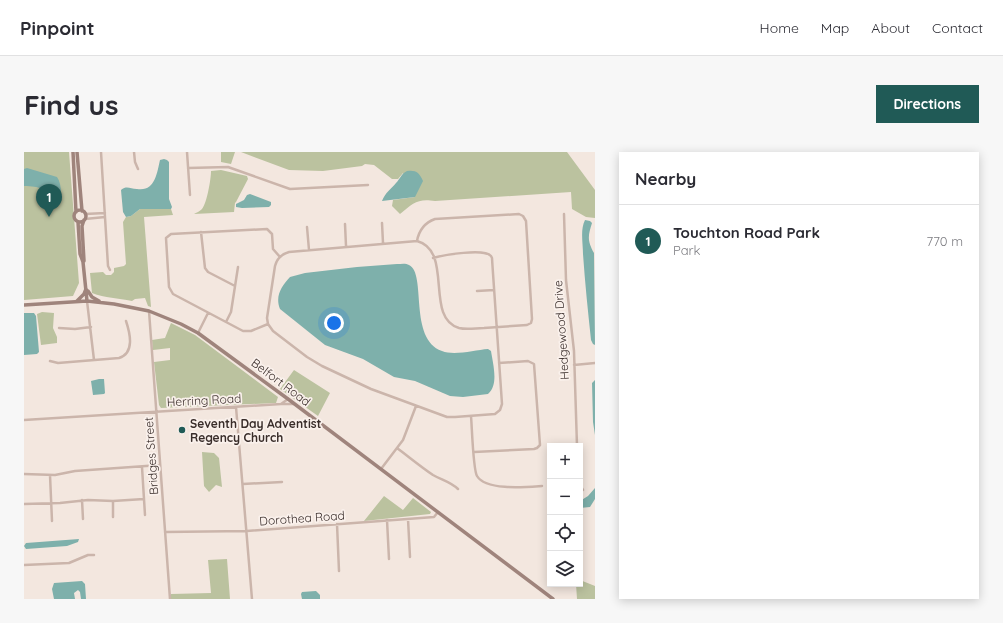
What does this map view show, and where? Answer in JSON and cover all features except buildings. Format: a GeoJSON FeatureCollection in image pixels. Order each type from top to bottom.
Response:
{"type":"FeatureCollection","features":[{"type":"Feature","properties":{"kind":"street"},"geometry":{"type":"LineString","coordinates":[[74,152],[76,212],[74,217],[78,222],[80,254],[83,262]]}},
{"type":"Feature","properties":{"kind":"street"},"geometry":{"type":"LineString","coordinates":[[77,152],[84,220],[82,226],[83,262],[94,360]]}},
{"type":"Feature","properties":{"kind":"street"},"geometry":{"type":"LineString","coordinates":[[101,152],[108,266],[110,270]]}},
{"type":"Feature","properties":{"kind":"street"},"geometry":{"type":"LineString","coordinates":[[134,152],[135,162],[138,169]]}},
{"type":"Feature","properties":{"kind":"street"},"geometry":{"type":"LineString","coordinates":[[187,152],[190,195]]}},
{"type":"Feature","properties":{"kind":"street"},"geometry":{"type":"LineString","coordinates":[[188,168],[228,167],[285,188],[297,190],[368,185]]}},
{"type":"Feature","properties":{"kind":"street"},"geometry":{"type":"LineString","coordinates":[[76,212],[105,212]]}},
{"type":"Feature","properties":{"kind":"street"},"geometry":{"type":"LineString","coordinates":[[94,213],[95,218]]}},
{"type":"Feature","properties":{"kind":"street"},"geometry":{"type":"LineString","coordinates":[[417,241],[419,232],[423,226],[435,219],[519,214],[523,216],[526,221],[532,318],[531,323],[527,325],[497,327],[464,329],[453,325],[446,319],[442,311],[439,280],[433,258],[428,247],[417,241],[289,252],[280,257],[275,266],[267,315],[268,324],[273,331],[314,361],[370,389],[447,417],[492,415],[498,412],[502,404],[497,327],[492,258],[489,253],[485,252],[445,255],[433,258]]}},
{"type":"Feature","properties":{"kind":"street","name":"Hedgewood Drive"},"geometry":{"type":"LineString","coordinates":[[564,214],[566,280],[574,365],[577,443]]}},
{"type":"Feature","properties":{"kind":"street"},"geometry":{"type":"LineString","coordinates":[[78,222],[105,217]]}},
{"type":"Feature","properties":{"kind":"street"},"geometry":{"type":"LineString","coordinates":[[382,223],[383,243]]}},
{"type":"Feature","properties":{"kind":"street"},"geometry":{"type":"LineString","coordinates":[[345,224],[346,246]]}},
{"type":"Feature","properties":{"kind":"street"},"geometry":{"type":"LineString","coordinates":[[308,227],[309,250]]}},
{"type":"Feature","properties":{"kind":"street"},"geometry":{"type":"LineString","coordinates":[[268,324],[248,331],[243,330],[175,296],[169,287],[166,240],[167,236],[171,234],[268,229],[272,234],[273,248],[280,257]]}},
{"type":"Feature","properties":{"kind":"street"},"geometry":{"type":"LineString","coordinates":[[201,232],[205,268],[208,272],[235,286]]}},
{"type":"Feature","properties":{"kind":"street"},"geometry":{"type":"LineString","coordinates":[[226,322],[231,312],[238,267]]}},
{"type":"Feature","properties":{"kind":"street"},"geometry":{"type":"LineString","coordinates":[[77,302],[84,294],[86,288]]}},
{"type":"Feature","properties":{"kind":"street"},"geometry":{"type":"LineString","coordinates":[[86,288],[92,297],[101,302]]}},
{"type":"Feature","properties":{"kind":"street"},"geometry":{"type":"LineString","coordinates":[[478,291],[494,290]]}},
{"type":"Feature","properties":{"kind":"street","name":"Belfort Road"},"geometry":{"type":"LineString","coordinates":[[24,305],[87,301],[101,302],[149,311],[181,324],[198,334],[295,404],[550,598]]}},
{"type":"Feature","properties":{"kind":"street","name":"Bridges Street"},"geometry":{"type":"LineString","coordinates":[[149,311],[170,599]]}},
{"type":"Feature","properties":{"kind":"street"},"geometry":{"type":"LineString","coordinates":[[198,334],[208,313]]}},
{"type":"Feature","properties":{"kind":"street"},"geometry":{"type":"LineString","coordinates":[[50,361],[58,363],[119,358],[128,355],[130,346],[126,321]]}},
{"type":"Feature","properties":{"kind":"street"},"geometry":{"type":"LineString","coordinates":[[59,328],[75,329],[91,327]]}},
{"type":"Feature","properties":{"kind":"street"},"geometry":{"type":"LineString","coordinates":[[474,452],[534,448],[539,446],[535,366],[533,362],[528,361],[499,363]]}},
{"type":"Feature","properties":{"kind":"street"},"geometry":{"type":"LineString","coordinates":[[574,365],[595,363]]}},
{"type":"Feature","properties":{"kind":"street"},"geometry":{"type":"LineString","coordinates":[[281,404],[288,399]]}},
{"type":"Feature","properties":{"kind":"street","name":"Herring Road"},"geometry":{"type":"LineString","coordinates":[[24,420],[295,404]]}},
{"type":"Feature","properties":{"kind":"street"},"geometry":{"type":"LineString","coordinates":[[381,469],[405,435],[416,406]]}},
{"type":"Feature","properties":{"kind":"street"},"geometry":{"type":"LineString","coordinates":[[236,407],[252,599]]}},
{"type":"Feature","properties":{"kind":"street"},"geometry":{"type":"LineString","coordinates":[[471,416],[476,474],[479,478],[484,482],[502,487],[542,486]]}},
{"type":"Feature","properties":{"kind":"street"},"geometry":{"type":"LineString","coordinates":[[397,448],[427,470],[454,485],[458,489]]}},
{"type":"Feature","properties":{"kind":"street"},"geometry":{"type":"LineString","coordinates":[[24,474],[50,475],[76,471],[160,465]]}},
{"type":"Feature","properties":{"kind":"street"},"geometry":{"type":"LineString","coordinates":[[142,467],[145,515]]}},
{"type":"Feature","properties":{"kind":"street"},"geometry":{"type":"LineString","coordinates":[[50,475],[52,521]]}},
{"type":"Feature","properties":{"kind":"street"},"geometry":{"type":"LineString","coordinates":[[243,484],[282,482]]}},
{"type":"Feature","properties":{"kind":"street"},"geometry":{"type":"LineString","coordinates":[[24,504],[82,500],[144,500]]}},
{"type":"Feature","properties":{"kind":"street"},"geometry":{"type":"LineString","coordinates":[[82,500],[83,519]]}},
{"type":"Feature","properties":{"kind":"street"},"geometry":{"type":"LineString","coordinates":[[113,501],[113,517]]}},
{"type":"Feature","properties":{"kind":"street","name":"Dorothea Road"},"geometry":{"type":"LineString","coordinates":[[165,532],[247,531],[408,519],[434,516],[438,512]]}},
{"type":"Feature","properties":{"kind":"street"},"geometry":{"type":"LineString","coordinates":[[408,519],[410,557]]}},
{"type":"Feature","properties":{"kind":"street"},"geometry":{"type":"LineString","coordinates":[[387,520],[389,559]]}},
{"type":"Feature","properties":{"kind":"street"},"geometry":{"type":"LineString","coordinates":[[336,524],[339,571]]}},
{"type":"Feature","properties":{"kind":"street"},"geometry":{"type":"LineString","coordinates":[[24,565],[69,563],[88,555],[94,555]]}},
{"type":"Feature","properties":{"kind":"green space"},"geometry":{"type":"Polygon","coordinates":[[[24,152],[69,152],[79,283],[73,296],[24,300],[24,152]]]}},
{"type":"Feature","properties":{"kind":"green space"},"geometry":{"type":"Polygon","coordinates":[[[221,152],[235,152],[231,164],[221,162],[221,152]]]}},
{"type":"Feature","properties":{"kind":"green space"},"geometry":{"type":"Polygon","coordinates":[[[241,152],[567,152],[595,190],[595,218],[586,217],[572,209],[571,192],[435,201],[424,200],[412,204],[400,214],[392,206],[393,200],[415,197],[403,173],[398,179],[392,179],[374,165],[365,164],[362,166],[323,171],[289,170],[241,152]]]}},
{"type":"Feature","properties":{"kind":"green space"},"geometry":{"type":"Polygon","coordinates":[[[221,170],[247,176],[248,179],[235,203],[234,212],[194,214],[201,210],[206,202],[211,171],[221,170]]]}},
{"type":"Feature","properties":{"kind":"green space"},"geometry":{"type":"Polygon","coordinates":[[[140,209],[171,209],[173,215],[144,217],[151,307],[148,306],[145,298],[135,299],[132,301],[92,293],[90,273],[103,272],[106,275],[111,275],[114,272],[114,268],[124,266],[126,264],[123,222],[126,217],[131,216],[140,209]]]}},
{"type":"Feature","properties":{"kind":"green space"},"geometry":{"type":"Polygon","coordinates":[[[42,312],[54,313],[53,328],[57,337],[57,343],[41,345],[37,314],[42,312]]]}},
{"type":"Feature","properties":{"kind":"green space"},"geometry":{"type":"Polygon","coordinates":[[[171,323],[195,335],[278,397],[276,403],[161,408],[159,405],[154,362],[170,360],[170,348],[153,350],[152,340],[165,338],[171,323]]]}},
{"type":"Feature","properties":{"kind":"green space"},"geometry":{"type":"Polygon","coordinates":[[[294,370],[330,393],[318,416],[280,389],[294,370]]]}},
{"type":"Feature","properties":{"kind":"green space"},"geometry":{"type":"Polygon","coordinates":[[[202,452],[214,453],[219,458],[222,487],[216,485],[209,492],[204,486],[202,452]]]}},
{"type":"Feature","properties":{"kind":"green space"},"geometry":{"type":"Polygon","coordinates":[[[384,496],[403,510],[413,498],[431,512],[430,514],[364,521],[384,496]]]}},
{"type":"Feature","properties":{"kind":"green space"},"geometry":{"type":"Polygon","coordinates":[[[227,559],[230,599],[171,599],[171,594],[211,593],[208,560],[227,559]]]}},
{"type":"Feature","properties":{"kind":"green space"},"geometry":{"type":"Polygon","coordinates":[[[583,581],[595,586],[595,599],[577,599],[576,587],[583,587],[583,581]]]}},
{"type":"Feature","properties":{"kind":"water"},"geometry":{"type":"Polygon","coordinates":[[[164,159],[169,162],[169,199],[172,207],[171,209],[140,209],[131,216],[126,217],[123,212],[121,190],[127,187],[135,189],[148,188],[156,176],[160,160],[164,159]]]}},
{"type":"Feature","properties":{"kind":"water"},"geometry":{"type":"Polygon","coordinates":[[[27,168],[57,177],[60,183],[61,191],[59,205],[50,204],[44,191],[38,187],[24,186],[24,169],[27,168]]]}},
{"type":"Feature","properties":{"kind":"water"},"geometry":{"type":"Polygon","coordinates":[[[407,171],[417,172],[423,181],[415,197],[382,201],[386,193],[407,171]]]}},
{"type":"Feature","properties":{"kind":"water"},"geometry":{"type":"Polygon","coordinates":[[[250,194],[271,202],[271,205],[269,207],[236,207],[236,204],[244,200],[247,195],[250,194]]]}},
{"type":"Feature","properties":{"kind":"water"},"geometry":{"type":"Polygon","coordinates":[[[585,220],[592,223],[589,238],[590,245],[594,253],[595,345],[591,340],[584,265],[582,232],[585,220]]]}},
{"type":"Feature","properties":{"kind":"water"},"geometry":{"type":"Polygon","coordinates":[[[408,264],[414,270],[417,280],[421,321],[425,334],[432,344],[442,351],[452,353],[488,349],[491,351],[494,368],[494,380],[488,394],[463,397],[450,396],[415,381],[394,377],[363,359],[325,345],[280,309],[278,300],[280,292],[290,277],[305,273],[408,264]]]}},
{"type":"Feature","properties":{"kind":"water"},"geometry":{"type":"Polygon","coordinates":[[[24,313],[34,313],[36,316],[39,352],[37,354],[24,355],[24,313]]]}},
{"type":"Feature","properties":{"kind":"water"},"geometry":{"type":"Polygon","coordinates":[[[104,379],[105,393],[93,395],[91,381],[104,379]]]}},
{"type":"Feature","properties":{"kind":"water"},"geometry":{"type":"Polygon","coordinates":[[[595,380],[595,435],[593,422],[592,383],[595,380]]]}},
{"type":"Feature","properties":{"kind":"water"},"geometry":{"type":"Polygon","coordinates":[[[595,488],[595,499],[590,507],[583,508],[583,499],[595,488]]]}},
{"type":"Feature","properties":{"kind":"water"},"geometry":{"type":"Polygon","coordinates":[[[79,539],[78,542],[67,546],[26,549],[24,546],[26,543],[79,539]]]}},
{"type":"Feature","properties":{"kind":"water"},"geometry":{"type":"Polygon","coordinates":[[[82,581],[85,584],[86,599],[81,599],[80,592],[78,590],[74,593],[75,599],[54,599],[52,589],[54,583],[82,581]]]}},
{"type":"Feature","properties":{"kind":"water"},"geometry":{"type":"Polygon","coordinates":[[[316,591],[320,595],[320,599],[302,599],[302,592],[316,591]]]}},
{"type":"Feature","properties":{"kind":"place","name":"Touchton Road Park"},"geometry":{"type":"Point","coordinates":[49,217]}},
{"type":"Feature","properties":{"kind":"place","name":"Seventh Day Adventist Regency Church"},"geometry":{"type":"Point","coordinates":[182,430]}}]}
